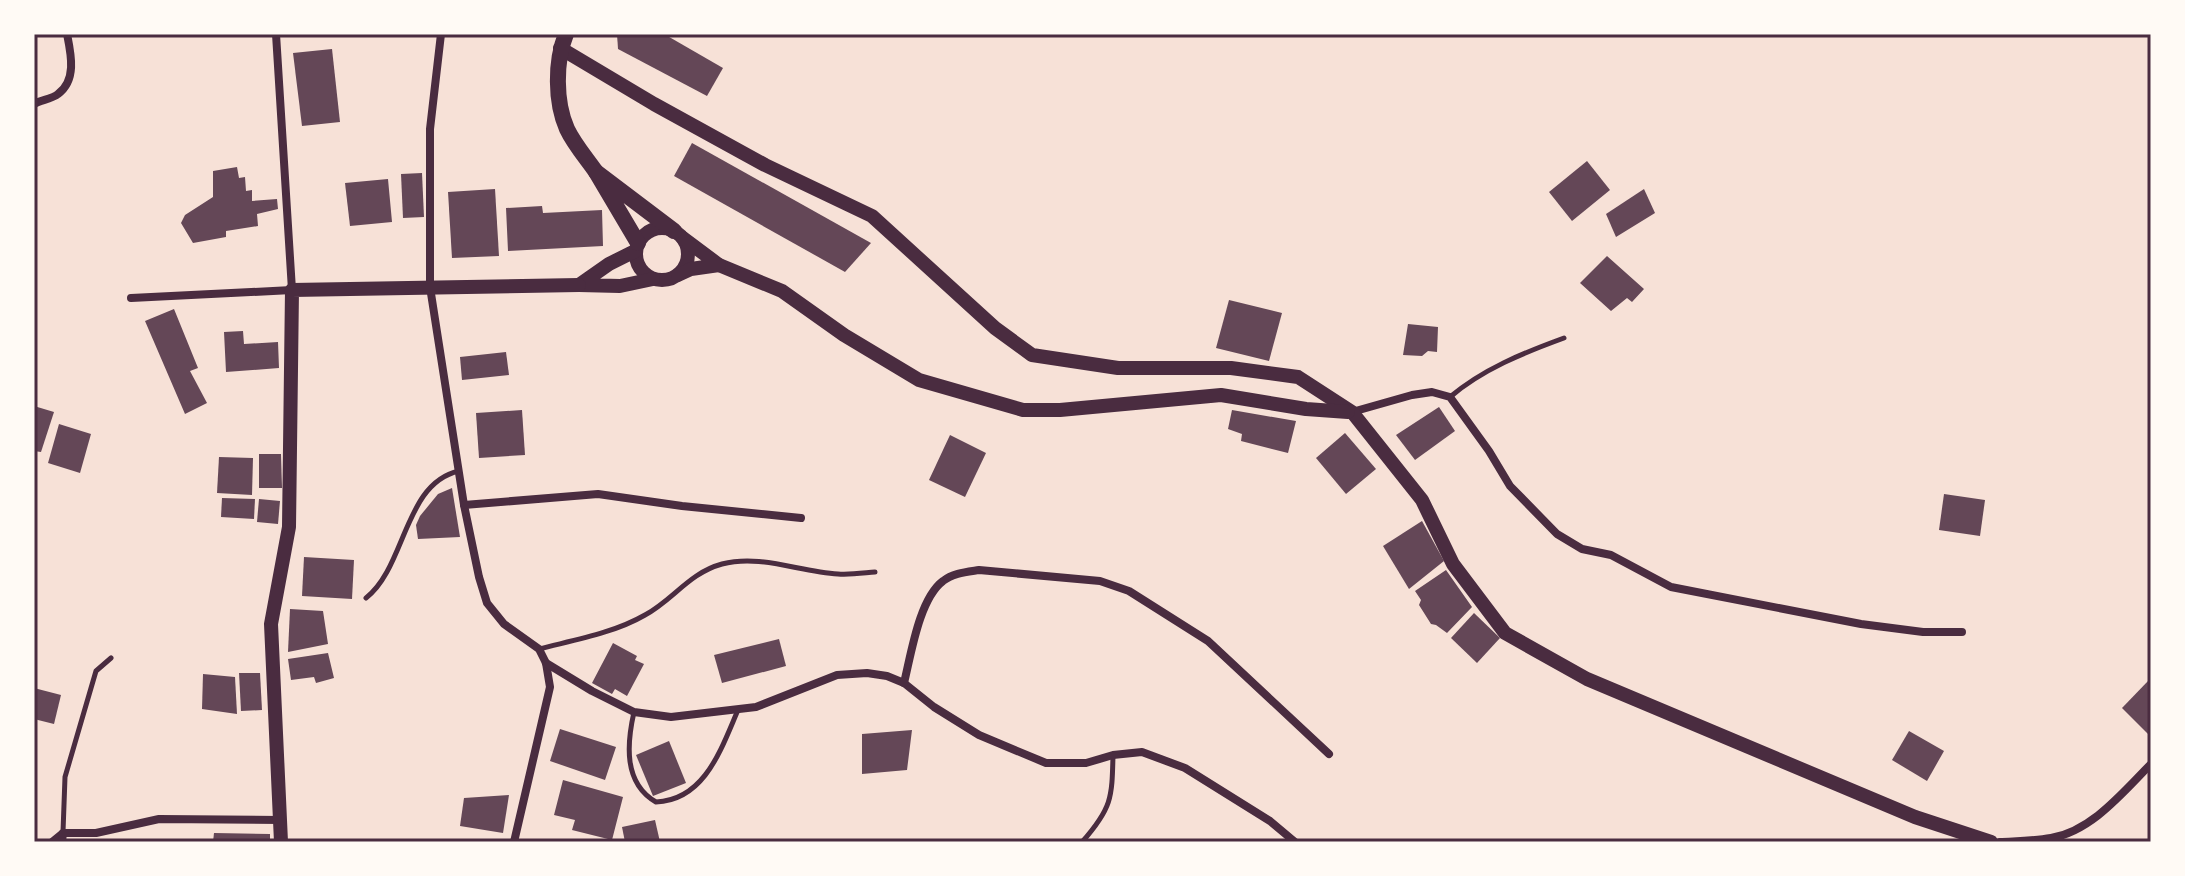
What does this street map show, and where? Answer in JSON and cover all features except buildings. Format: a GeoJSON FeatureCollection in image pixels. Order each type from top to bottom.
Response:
{"type":"FeatureCollection","features":[{"type":"Feature","properties":{"kind":"main road"},"geometry":{"type":"LineString","coordinates":[[563,41],[559,97],[567,130],[596,172],[636,247]]}},
{"type":"Feature","properties":{"kind":"main road"},"geometry":{"type":"LineString","coordinates":[[596,172],[678,234]]}},
{"type":"Feature","properties":{"kind":"street"},"geometry":{"type":"LineString","coordinates":[[34,104],[56,96],[69,78],[72,60],[67,34]]}},
{"type":"Feature","properties":{"kind":"street"},"geometry":{"type":"LineString","coordinates":[[276,34],[292,290],[289,527],[271,624],[281,842]]}},
{"type":"Feature","properties":{"kind":"street"},"geometry":{"type":"LineString","coordinates":[[441,34],[430,129],[430,287],[464,505],[487,603],[504,624],[539,649],[546,663],[550,687],[514,842]]}},
{"type":"Feature","properties":{"kind":"street"},"geometry":{"type":"LineString","coordinates":[[563,41],[654,104],[765,165],[872,216],[995,328],[1032,355],[1118,368],[1231,368],[1298,377],[1352,412],[1422,500],[1453,564],[1505,633],[1587,679],[1915,817],[1991,842]]}},
{"type":"Feature","properties":{"kind":"street"},"geometry":{"type":"LineString","coordinates":[[579,285],[636,247],[649,231],[666,228],[719,265],[782,291],[844,335],[919,380],[1023,410],[1060,410],[1221,395],[1306,409],[1352,412],[1432,392],[1450,397],[1510,486],[1557,534],[1582,549],[1611,555],[1671,587],[1861,624],[1923,632],[1962,632]]}},
{"type":"Feature","properties":{"kind":"street"},"geometry":{"type":"LineString","coordinates":[[678,234],[686,244],[687,260],[678,275]]}},
{"type":"Feature","properties":{"kind":"street"},"geometry":{"type":"LineString","coordinates":[[636,247],[639,268],[653,279]]}},
{"type":"Feature","properties":{"kind":"street"},"geometry":{"type":"LineString","coordinates":[[131,298],[292,290],[620,286],[661,280],[691,269],[719,265]]}},
{"type":"Feature","properties":{"kind":"street"},"geometry":{"type":"LineString","coordinates":[[464,505],[598,494],[801,518]]}},
{"type":"Feature","properties":{"kind":"street"},"geometry":{"type":"LineString","coordinates":[[904,683],[922,613],[943,581],[959,573],[979,570],[1100,581],[1129,591],[1208,641],[1329,754]]}},
{"type":"Feature","properties":{"kind":"street"},"geometry":{"type":"LineString","coordinates":[[546,663],[634,712],[671,717],[756,707],[837,675],[867,673],[904,683],[934,707],[979,735],[1046,763],[1086,763],[1113,755],[1142,752],[1185,768],[1270,821],[1295,842]]}},
{"type":"Feature","properties":{"kind":"street"},"geometry":{"type":"LineString","coordinates":[[2000,842],[2052,838],[2079,830],[2151,764]]}},
{"type":"Feature","properties":{"kind":"street"},"geometry":{"type":"LineString","coordinates":[[52,842],[159,819],[281,820]]}},
{"type":"Feature","properties":{"kind":"lane"},"geometry":{"type":"LineString","coordinates":[[1450,397],[1473,378],[1496,365],[1564,338]]}},
{"type":"Feature","properties":{"kind":"lane"},"geometry":{"type":"LineString","coordinates":[[366,598],[385,578],[414,514],[433,484],[443,476],[459,471]]}},
{"type":"Feature","properties":{"kind":"lane"},"geometry":{"type":"LineString","coordinates":[[539,649],[580,639],[644,616],[696,575],[734,562],[782,564],[837,574],[875,572]]}},
{"type":"Feature","properties":{"kind":"lane"},"geometry":{"type":"LineString","coordinates":[[63,838],[65,777],[96,671],[111,658]]}},
{"type":"Feature","properties":{"kind":"lane"},"geometry":{"type":"LineString","coordinates":[[634,712],[629,734],[629,760],[640,790],[656,802],[674,799],[697,785],[717,758],[739,709]]}},
{"type":"Feature","properties":{"kind":"lane"},"geometry":{"type":"LineString","coordinates":[[1082,842],[1111,799],[1113,755]]}}]}
